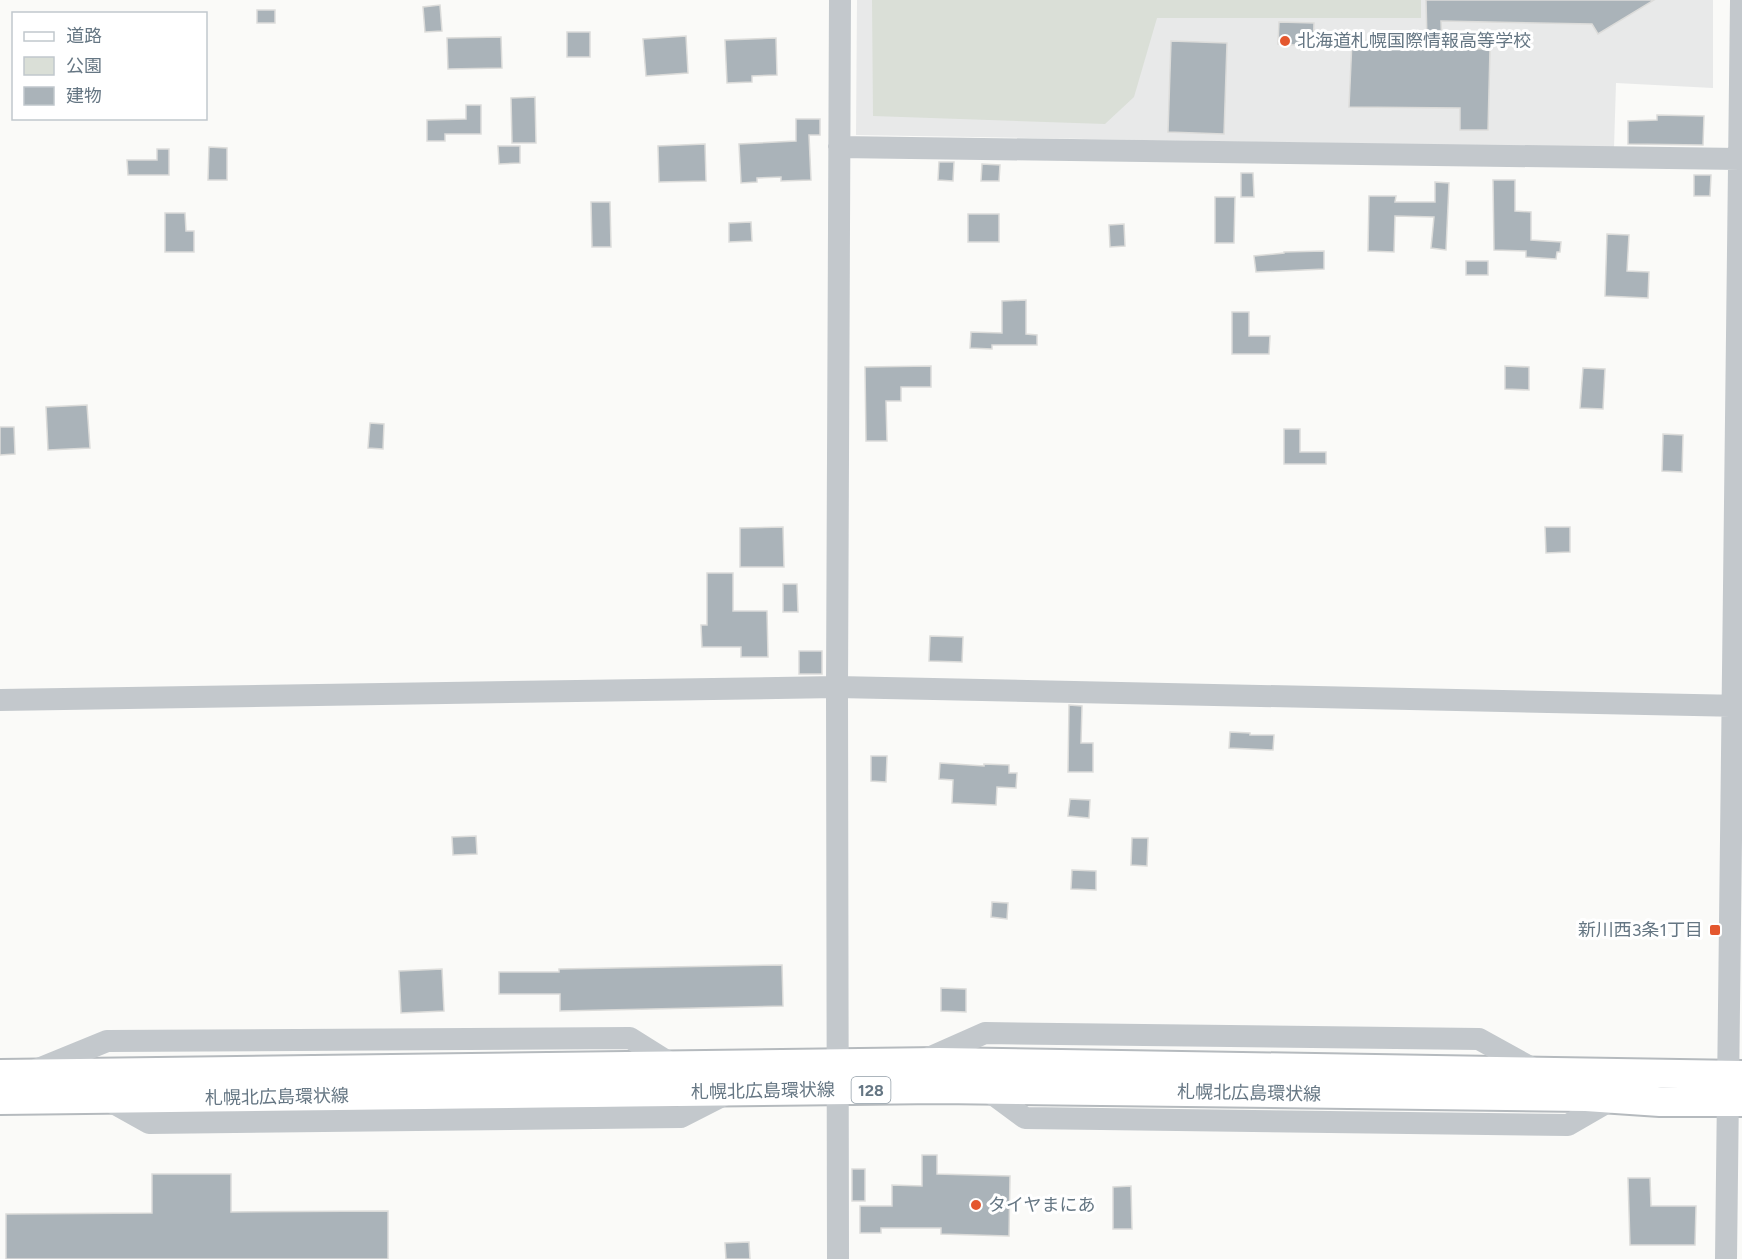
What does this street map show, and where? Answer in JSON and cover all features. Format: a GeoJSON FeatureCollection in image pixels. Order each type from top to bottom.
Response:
{"type":"FeatureCollection","features":[{"type":"Feature","properties":{"kind":"main road","name":"札幌北広島環状線"},"geometry":{"type":"LineString","coordinates":[[0,1100],[731,1091],[838,1077],[920,1062],[1538,1071],[1735,1088]]}},
{"type":"Feature","properties":{"kind":"main road","name":"札幌北広島環状線"},"geometry":{"type":"LineString","coordinates":[[0,1074],[673,1065],[987,1090],[1586,1097],[1660,1102],[1735,1088]]}},
{"type":"Feature","properties":{"kind":"street"},"geometry":{"type":"LineString","coordinates":[[838,1259],[837,687],[840,0]]}},
{"type":"Feature","properties":{"kind":"street"},"geometry":{"type":"LineString","coordinates":[[1726,1259],[1735,1088],[1742,0]]}},
{"type":"Feature","properties":{"kind":"street"},"geometry":{"type":"LineString","coordinates":[[839,147],[1740,159]]}},
{"type":"Feature","properties":{"kind":"street"},"geometry":{"type":"LineString","coordinates":[[0,700],[837,687],[1737,706]]}},
{"type":"Feature","properties":{"kind":"shaded area","name":"北海道札幌国際情報高等学校"},"geometry":{"type":"Polygon","coordinates":[[[857,0],[1713,0],[1713,88],[1616,83],[1614,148],[856,135],[857,0]]]}},
{"type":"Feature","properties":{"kind":"green space"},"geometry":{"type":"Polygon","coordinates":[[[872,0],[1421,0],[1421,18],[1157,18],[1134,97],[1105,124],[873,116],[872,0]]]}},
{"type":"Feature","properties":{"kind":"building"},"geometry":{"type":"Polygon","coordinates":[[[1426,0],[1654,0],[1598,34],[1592,24],[1441,21],[1442,48],[1490,49],[1488,130],[1460,130],[1460,108],[1349,107],[1352,40],[1427,42],[1426,0]]]}},
{"type":"Feature","properties":{"kind":"building"},"geometry":{"type":"Polygon","coordinates":[[[440,5],[442,31],[425,32],[423,7],[440,5]]]}},
{"type":"Feature","properties":{"kind":"building"},"geometry":{"type":"Polygon","coordinates":[[[257,10],[275,10],[275,23],[257,23],[257,10]]]}},
{"type":"Feature","properties":{"kind":"building"},"geometry":{"type":"Polygon","coordinates":[[[1279,22],[1314,23],[1313,46],[1278,44],[1279,22]]]}},
{"type":"Feature","properties":{"kind":"building"},"geometry":{"type":"Polygon","coordinates":[[[567,32],[590,32],[590,57],[567,57],[567,32]]]}},
{"type":"Feature","properties":{"kind":"building"},"geometry":{"type":"Polygon","coordinates":[[[686,36],[688,73],[646,76],[643,39],[686,36]]]}},
{"type":"Feature","properties":{"kind":"building"},"geometry":{"type":"Polygon","coordinates":[[[501,37],[502,68],[448,69],[447,38],[501,37]]]}},
{"type":"Feature","properties":{"kind":"building"},"geometry":{"type":"Polygon","coordinates":[[[776,38],[777,75],[752,76],[752,82],[727,83],[725,40],[776,38]]]}},
{"type":"Feature","properties":{"kind":"building"},"geometry":{"type":"Polygon","coordinates":[[[1171,41],[1227,43],[1224,134],[1168,132],[1171,41]]]}},
{"type":"Feature","properties":{"kind":"building"},"geometry":{"type":"Polygon","coordinates":[[[535,97],[536,143],[512,143],[511,98],[535,97]]]}},
{"type":"Feature","properties":{"kind":"building"},"geometry":{"type":"Polygon","coordinates":[[[466,105],[481,105],[481,134],[445,134],[445,141],[427,141],[427,120],[466,119],[466,105]]]}},
{"type":"Feature","properties":{"kind":"building"},"geometry":{"type":"Polygon","coordinates":[[[1657,115],[1704,116],[1703,145],[1628,144],[1628,121],[1657,120],[1657,115]]]}},
{"type":"Feature","properties":{"kind":"building"},"geometry":{"type":"Polygon","coordinates":[[[796,119],[820,119],[820,135],[809,135],[811,180],[781,181],[781,177],[757,178],[757,182],[741,183],[739,144],[796,141],[796,119]]]}},
{"type":"Feature","properties":{"kind":"building"},"geometry":{"type":"Polygon","coordinates":[[[705,144],[706,181],[659,182],[658,146],[705,144]]]}},
{"type":"Feature","properties":{"kind":"building"},"geometry":{"type":"Polygon","coordinates":[[[498,146],[520,146],[520,163],[499,164],[498,146]]]}},
{"type":"Feature","properties":{"kind":"building"},"geometry":{"type":"Polygon","coordinates":[[[209,147],[227,148],[227,180],[208,180],[209,147]]]}},
{"type":"Feature","properties":{"kind":"building"},"geometry":{"type":"Polygon","coordinates":[[[157,149],[169,149],[169,175],[128,175],[127,160],[157,160],[157,149]]]}},
{"type":"Feature","properties":{"kind":"building"},"geometry":{"type":"Polygon","coordinates":[[[939,162],[954,162],[953,181],[938,180],[939,162]]]}},
{"type":"Feature","properties":{"kind":"building"},"geometry":{"type":"Polygon","coordinates":[[[982,164],[1000,165],[999,181],[981,181],[982,164]]]}},
{"type":"Feature","properties":{"kind":"building"},"geometry":{"type":"Polygon","coordinates":[[[1241,173],[1253,173],[1254,197],[1241,197],[1241,173]]]}},
{"type":"Feature","properties":{"kind":"building"},"geometry":{"type":"Polygon","coordinates":[[[1694,175],[1711,175],[1710,196],[1694,196],[1694,175]]]}},
{"type":"Feature","properties":{"kind":"building"},"geometry":{"type":"Polygon","coordinates":[[[1493,180],[1515,180],[1515,211],[1531,212],[1531,240],[1561,242],[1560,252],[1557,252],[1556,259],[1526,257],[1526,251],[1494,250],[1493,180]]]}},
{"type":"Feature","properties":{"kind":"building"},"geometry":{"type":"Polygon","coordinates":[[[1435,182],[1449,183],[1446,250],[1431,248],[1434,217],[1395,216],[1394,252],[1368,251],[1369,196],[1396,196],[1395,202],[1435,202],[1435,182]]]}},
{"type":"Feature","properties":{"kind":"building"},"geometry":{"type":"Polygon","coordinates":[[[1215,197],[1235,197],[1234,243],[1215,243],[1215,197]]]}},
{"type":"Feature","properties":{"kind":"building"},"geometry":{"type":"Polygon","coordinates":[[[591,202],[610,202],[611,247],[592,247],[591,202]]]}},
{"type":"Feature","properties":{"kind":"building"},"geometry":{"type":"Polygon","coordinates":[[[165,213],[185,213],[186,231],[194,231],[194,252],[165,252],[165,213]]]}},
{"type":"Feature","properties":{"kind":"building"},"geometry":{"type":"Polygon","coordinates":[[[968,214],[999,214],[999,242],[968,242],[968,214]]]}},
{"type":"Feature","properties":{"kind":"building"},"geometry":{"type":"Polygon","coordinates":[[[751,222],[752,241],[729,242],[729,223],[751,222]]]}},
{"type":"Feature","properties":{"kind":"building"},"geometry":{"type":"Polygon","coordinates":[[[1124,224],[1125,246],[1110,247],[1109,225],[1124,224]]]}},
{"type":"Feature","properties":{"kind":"building"},"geometry":{"type":"Polygon","coordinates":[[[1607,234],[1629,235],[1627,271],[1649,272],[1648,298],[1605,296],[1607,234]]]}},
{"type":"Feature","properties":{"kind":"building"},"geometry":{"type":"Polygon","coordinates":[[[1324,251],[1324,269],[1256,272],[1254,256],[1284,252],[1324,251]]]}},
{"type":"Feature","properties":{"kind":"building"},"geometry":{"type":"Polygon","coordinates":[[[1466,261],[1488,261],[1488,275],[1466,275],[1466,261]]]}},
{"type":"Feature","properties":{"kind":"building"},"geometry":{"type":"Polygon","coordinates":[[[1026,300],[1026,334],[1037,335],[1037,345],[992,345],[992,349],[970,348],[971,332],[1002,333],[1002,301],[1026,300]]]}},
{"type":"Feature","properties":{"kind":"building"},"geometry":{"type":"Polygon","coordinates":[[[1232,312],[1249,312],[1249,336],[1270,336],[1269,354],[1232,354],[1232,312]]]}},
{"type":"Feature","properties":{"kind":"building"},"geometry":{"type":"Polygon","coordinates":[[[931,366],[931,387],[901,387],[901,401],[886,401],[887,441],[866,441],[865,367],[931,366]]]}},
{"type":"Feature","properties":{"kind":"building"},"geometry":{"type":"Polygon","coordinates":[[[1505,366],[1529,367],[1529,390],[1505,389],[1505,366]]]}},
{"type":"Feature","properties":{"kind":"building"},"geometry":{"type":"Polygon","coordinates":[[[1583,368],[1605,369],[1603,409],[1580,408],[1583,368]]]}},
{"type":"Feature","properties":{"kind":"building"},"geometry":{"type":"Polygon","coordinates":[[[87,405],[90,448],[48,450],[46,407],[87,405]]]}},
{"type":"Feature","properties":{"kind":"building"},"geometry":{"type":"Polygon","coordinates":[[[370,423],[384,424],[383,449],[368,448],[370,423]]]}},
{"type":"Feature","properties":{"kind":"building"},"geometry":{"type":"Polygon","coordinates":[[[0,427],[14,427],[15,454],[0,455],[0,427]]]}},
{"type":"Feature","properties":{"kind":"building"},"geometry":{"type":"Polygon","coordinates":[[[1284,429],[1300,429],[1300,452],[1326,452],[1326,464],[1284,464],[1284,429]]]}},
{"type":"Feature","properties":{"kind":"building"},"geometry":{"type":"Polygon","coordinates":[[[1663,434],[1683,435],[1682,472],[1662,471],[1663,434]]]}},
{"type":"Feature","properties":{"kind":"building"},"geometry":{"type":"Polygon","coordinates":[[[783,527],[784,567],[740,567],[740,528],[783,527]]]}},
{"type":"Feature","properties":{"kind":"building"},"geometry":{"type":"Polygon","coordinates":[[[1545,527],[1570,527],[1570,552],[1546,553],[1545,527]]]}},
{"type":"Feature","properties":{"kind":"building"},"geometry":{"type":"Polygon","coordinates":[[[707,573],[733,573],[733,611],[767,611],[768,657],[741,657],[741,647],[702,647],[701,625],[707,625],[707,573]]]}},
{"type":"Feature","properties":{"kind":"building"},"geometry":{"type":"Polygon","coordinates":[[[783,584],[797,584],[798,612],[783,612],[783,584]]]}},
{"type":"Feature","properties":{"kind":"building"},"geometry":{"type":"Polygon","coordinates":[[[930,636],[963,637],[962,662],[929,661],[930,636]]]}},
{"type":"Feature","properties":{"kind":"building"},"geometry":{"type":"Polygon","coordinates":[[[799,651],[822,651],[822,674],[799,674],[799,651]]]}},
{"type":"Feature","properties":{"kind":"building"},"geometry":{"type":"Polygon","coordinates":[[[1069,705],[1082,706],[1081,743],[1093,743],[1093,772],[1068,772],[1069,705]]]}},
{"type":"Feature","properties":{"kind":"building"},"geometry":{"type":"Polygon","coordinates":[[[1230,732],[1274,735],[1273,750],[1229,748],[1230,732]]]}},
{"type":"Feature","properties":{"kind":"building"},"geometry":{"type":"Polygon","coordinates":[[[871,756],[887,756],[886,782],[871,781],[871,756]]]}},
{"type":"Feature","properties":{"kind":"building"},"geometry":{"type":"Polygon","coordinates":[[[940,763],[1009,765],[1009,773],[1017,773],[1016,788],[997,787],[996,805],[952,803],[953,780],[939,779],[940,763]]]}},
{"type":"Feature","properties":{"kind":"building"},"geometry":{"type":"Polygon","coordinates":[[[1070,799],[1090,800],[1089,818],[1068,816],[1070,799]]]}},
{"type":"Feature","properties":{"kind":"building"},"geometry":{"type":"Polygon","coordinates":[[[476,836],[477,854],[453,855],[452,837],[476,836]]]}},
{"type":"Feature","properties":{"kind":"building"},"geometry":{"type":"Polygon","coordinates":[[[1132,838],[1148,838],[1147,866],[1131,865],[1132,838]]]}},
{"type":"Feature","properties":{"kind":"building"},"geometry":{"type":"Polygon","coordinates":[[[1072,870],[1096,871],[1096,890],[1071,889],[1072,870]]]}},
{"type":"Feature","properties":{"kind":"building"},"geometry":{"type":"Polygon","coordinates":[[[992,902],[1008,903],[1007,919],[991,917],[992,902]]]}},
{"type":"Feature","properties":{"kind":"building"},"geometry":{"type":"Polygon","coordinates":[[[782,965],[783,1006],[560,1011],[560,994],[499,994],[499,972],[782,965]]]}},
{"type":"Feature","properties":{"kind":"building"},"geometry":{"type":"Polygon","coordinates":[[[442,969],[444,1011],[401,1013],[399,971],[442,969]]]}},
{"type":"Feature","properties":{"kind":"building"},"geometry":{"type":"Polygon","coordinates":[[[941,988],[966,989],[966,1012],[941,1011],[941,988]]]}},
{"type":"Feature","properties":{"kind":"building"},"geometry":{"type":"Polygon","coordinates":[[[922,1155],[937,1155],[937,1174],[1010,1176],[1009,1236],[941,1234],[941,1228],[881,1228],[881,1233],[860,1233],[860,1206],[892,1206],[892,1185],[922,1186],[922,1155]]]}},
{"type":"Feature","properties":{"kind":"building"},"geometry":{"type":"Polygon","coordinates":[[[852,1169],[865,1169],[865,1201],[852,1201],[852,1169]]]}},
{"type":"Feature","properties":{"kind":"building"},"geometry":{"type":"Polygon","coordinates":[[[152,1174],[231,1174],[231,1212],[388,1211],[388,1259],[6,1259],[6,1214],[152,1213],[152,1174]]]}},
{"type":"Feature","properties":{"kind":"building"},"geometry":{"type":"Polygon","coordinates":[[[1628,1178],[1650,1178],[1651,1206],[1696,1206],[1695,1245],[1630,1245],[1628,1178]]]}},
{"type":"Feature","properties":{"kind":"building"},"geometry":{"type":"Polygon","coordinates":[[[1131,1186],[1132,1229],[1113,1229],[1113,1187],[1131,1186]]]}},
{"type":"Feature","properties":{"kind":"building"},"geometry":{"type":"Polygon","coordinates":[[[749,1242],[750,1259],[726,1259],[725,1243],[749,1242]]]}},
{"type":"Feature","properties":{"kind":"place","name":"北海道札幌国際情報高等学校"},"geometry":{"type":"Point","coordinates":[1285,41]}},
{"type":"Feature","properties":{"kind":"place","name":"新川西3条1丁目"},"geometry":{"type":"Point","coordinates":[1715,930]}},
{"type":"Feature","properties":{"kind":"place","name":"タイヤまにあ"},"geometry":{"type":"Point","coordinates":[976,1205]}}]}
